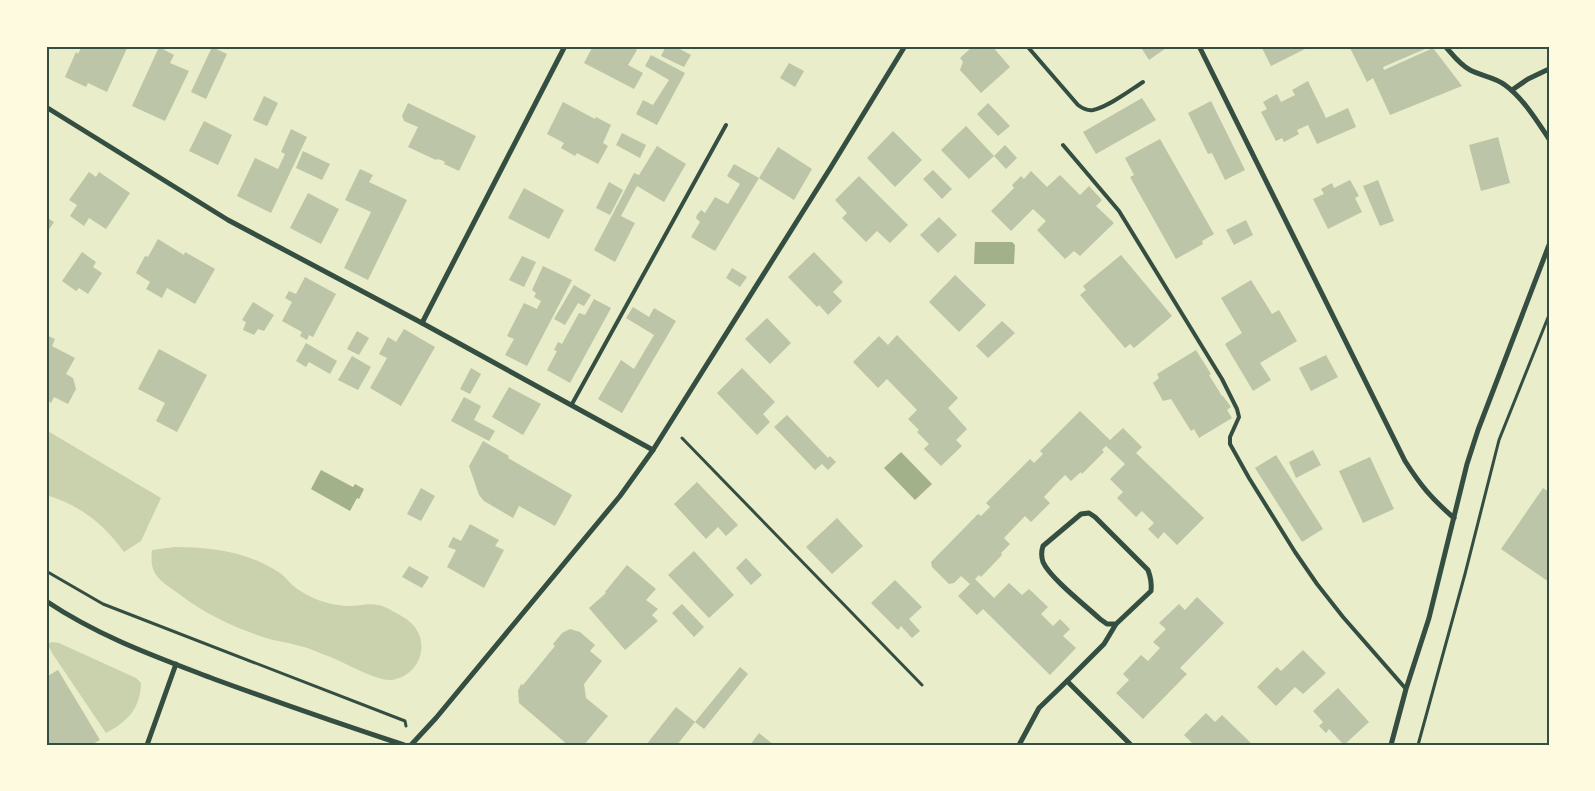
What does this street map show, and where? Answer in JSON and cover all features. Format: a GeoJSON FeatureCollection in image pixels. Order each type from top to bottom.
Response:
{"type":"FeatureCollection","features":[{"type":"Feature","properties":{"kind":"street"},"geometry":{"type":"LineString","coordinates":[[422,323],[565,46]]}},
{"type":"Feature","properties":{"kind":"street"},"geometry":{"type":"LineString","coordinates":[[411,745],[448,704],[620,496],[653,450],[905,46]]}},
{"type":"Feature","properties":{"kind":"street"},"geometry":{"type":"LineString","coordinates":[[1199,46],[1405,461],[1421,487],[1454,518]]}},
{"type":"Feature","properties":{"kind":"street"},"geometry":{"type":"LineString","coordinates":[[1445,46],[1461,64],[1471,71],[1497,80],[1512,90],[1549,139]]}},
{"type":"Feature","properties":{"kind":"street"},"geometry":{"type":"LineString","coordinates":[[1512,90],[1528,79],[1549,69]]}},
{"type":"Feature","properties":{"kind":"street"},"geometry":{"type":"LineString","coordinates":[[46,107],[228,220],[572,404],[653,450]]}},
{"type":"Feature","properties":{"kind":"street"},"geometry":{"type":"LineString","coordinates":[[1391,745],[1406,689],[1429,618],[1467,464],[1478,430],[1549,245]]}},
{"type":"Feature","properties":{"kind":"street"},"geometry":{"type":"LineString","coordinates":[[1019,745],[1039,708],[1104,644],[1116,624],[1151,591],[1152,578],[1148,570],[1095,517],[1089,513],[1081,514],[1043,546],[1042,560],[1052,574],[1100,619],[1107,624],[1116,624]]}},
{"type":"Feature","properties":{"kind":"street"},"geometry":{"type":"LineString","coordinates":[[46,602],[90,628],[176,664],[270,699],[404,745]]}},
{"type":"Feature","properties":{"kind":"street"},"geometry":{"type":"LineString","coordinates":[[147,745],[176,664]]}},
{"type":"Feature","properties":{"kind":"street"},"geometry":{"type":"LineString","coordinates":[[1066,680],[1131,745]]}},
{"type":"Feature","properties":{"kind":"lane"},"geometry":{"type":"LineString","coordinates":[[1028,46],[1078,105],[1084,109],[1091,110],[1103,106],[1143,82]]}},
{"type":"Feature","properties":{"kind":"lane"},"geometry":{"type":"LineString","coordinates":[[572,404],[726,126]]}},
{"type":"Feature","properties":{"kind":"lane"},"geometry":{"type":"LineString","coordinates":[[1064,146],[1119,212],[1222,379],[1235,404],[1239,417],[1230,438],[1230,444],[1295,552],[1343,617],[1406,689]]}},
{"type":"Feature","properties":{"kind":"path"},"geometry":{"type":"LineString","coordinates":[[1418,745],[1465,574],[1499,440],[1549,315]]}},
{"type":"Feature","properties":{"kind":"path"},"geometry":{"type":"LineString","coordinates":[[669,425],[922,685]]}},
{"type":"Feature","properties":{"kind":"path"},"geometry":{"type":"LineString","coordinates":[[46,571],[103,604],[405,721],[406,729]]}},
{"type":"Feature","properties":{"kind":"shaded area"},"geometry":{"type":"Polygon","coordinates":[[[975,242],[1012,242],[1015,245],[1014,264],[974,264],[975,242]]]}},
{"type":"Feature","properties":{"kind":"shaded area"},"geometry":{"type":"Polygon","coordinates":[[[46,430],[161,498],[141,541],[124,552],[108,533],[90,517],[70,504],[46,495],[46,430]]]}},
{"type":"Feature","properties":{"kind":"shaded area"},"geometry":{"type":"Polygon","coordinates":[[[901,452],[932,484],[915,500],[884,468],[901,452]]]}},
{"type":"Feature","properties":{"kind":"shaded area"},"geometry":{"type":"Polygon","coordinates":[[[321,470],[353,487],[355,484],[364,489],[350,511],[311,489],[321,470]]]}},
{"type":"Feature","properties":{"kind":"shaded area"},"geometry":{"type":"Polygon","coordinates":[[[175,547],[203,548],[229,552],[255,560],[280,573],[302,592],[326,602],[345,606],[367,604],[383,606],[403,617],[414,626],[419,634],[421,643],[419,660],[408,673],[400,678],[385,680],[308,648],[266,638],[232,625],[189,601],[161,581],[154,572],[152,550],[175,547]]]}},
{"type":"Feature","properties":{"kind":"shaded area"},"geometry":{"type":"Polygon","coordinates":[[[51,642],[59,643],[136,678],[141,683],[135,707],[121,724],[106,733],[52,653],[48,645],[51,642]]]}},
{"type":"Feature","properties":{"kind":"building"},"geometry":{"type":"Polygon","coordinates":[[[82,46],[128,46],[107,92],[88,83],[86,87],[65,77],[76,52],[78,54],[82,46]]]}},
{"type":"Feature","properties":{"kind":"building"},"geometry":{"type":"Polygon","coordinates":[[[593,46],[630,46],[637,50],[628,65],[643,73],[634,89],[584,63],[593,46]]]}},
{"type":"Feature","properties":{"kind":"building"},"geometry":{"type":"Polygon","coordinates":[[[666,46],[674,46],[691,55],[684,67],[661,56],[666,46]]]}},
{"type":"Feature","properties":{"kind":"building"},"geometry":{"type":"Polygon","coordinates":[[[973,46],[992,46],[1010,67],[981,93],[960,70],[963,62],[960,58],[973,46]]]}},
{"type":"Feature","properties":{"kind":"building"},"geometry":{"type":"Polygon","coordinates":[[[1140,46],[1169,46],[1149,60],[1140,46]]]}},
{"type":"Feature","properties":{"kind":"building"},"geometry":{"type":"Polygon","coordinates":[[[1261,46],[1307,46],[1307,48],[1271,66],[1261,46]]]}},
{"type":"Feature","properties":{"kind":"building"},"geometry":{"type":"Polygon","coordinates":[[[1349,46],[1424,46],[1425,49],[1383,67],[1384,70],[1433,48],[1462,86],[1390,115],[1373,78],[1367,82],[1349,46]]]}},
{"type":"Feature","properties":{"kind":"building"},"geometry":{"type":"Polygon","coordinates":[[[159,47],[174,55],[170,63],[189,71],[165,121],[132,106],[159,47]]]}},
{"type":"Feature","properties":{"kind":"building"},"geometry":{"type":"Polygon","coordinates":[[[212,47],[227,54],[206,99],[191,92],[212,47]]]}},
{"type":"Feature","properties":{"kind":"building"},"geometry":{"type":"Polygon","coordinates":[[[651,55],[685,73],[657,125],[636,114],[643,100],[653,105],[669,80],[645,66],[651,55]]]}},
{"type":"Feature","properties":{"kind":"building"},"geometry":{"type":"Polygon","coordinates":[[[789,63],[804,71],[795,87],[780,78],[789,63]]]}},
{"type":"Feature","properties":{"kind":"building"},"geometry":{"type":"Polygon","coordinates":[[[1308,81],[1326,118],[1348,108],[1356,127],[1317,144],[1308,125],[1297,130],[1299,134],[1284,142],[1282,138],[1276,141],[1261,112],[1267,109],[1263,102],[1277,94],[1281,102],[1295,95],[1292,90],[1308,81]]]}},
{"type":"Feature","properties":{"kind":"building"},"geometry":{"type":"Polygon","coordinates":[[[264,96],[278,103],[267,126],[253,120],[264,96]]]}},
{"type":"Feature","properties":{"kind":"building"},"geometry":{"type":"Polygon","coordinates":[[[1142,98],[1156,120],[1096,154],[1083,132],[1142,98]]]}},
{"type":"Feature","properties":{"kind":"building"},"geometry":{"type":"Polygon","coordinates":[[[1211,101],[1245,170],[1225,180],[1212,153],[1208,154],[1188,113],[1211,101]]]}},
{"type":"Feature","properties":{"kind":"building"},"geometry":{"type":"Polygon","coordinates":[[[563,102],[595,119],[596,117],[611,125],[603,143],[608,146],[598,164],[577,153],[575,156],[561,148],[564,143],[547,134],[563,102]]]}},
{"type":"Feature","properties":{"kind":"building"},"geometry":{"type":"Polygon","coordinates":[[[408,103],[476,136],[459,171],[444,164],[445,162],[441,160],[436,160],[408,147],[418,127],[404,121],[402,116],[408,103]]]}},
{"type":"Feature","properties":{"kind":"building"},"geometry":{"type":"Polygon","coordinates":[[[988,103],[1010,126],[998,136],[977,114],[988,103]]]}},
{"type":"Feature","properties":{"kind":"building"},"geometry":{"type":"Polygon","coordinates":[[[204,121],[232,135],[218,165],[189,151],[204,121]]]}},
{"type":"Feature","properties":{"kind":"building"},"geometry":{"type":"Polygon","coordinates":[[[966,126],[994,156],[969,179],[941,150],[966,126]]]}},
{"type":"Feature","properties":{"kind":"building"},"geometry":{"type":"Polygon","coordinates":[[[291,129],[307,137],[271,213],[237,196],[255,158],[278,169],[285,154],[281,152],[291,129]]]}},
{"type":"Feature","properties":{"kind":"building"},"geometry":{"type":"Polygon","coordinates":[[[893,131],[922,160],[895,187],[867,158],[893,131]]]}},
{"type":"Feature","properties":{"kind":"building"},"geometry":{"type":"Polygon","coordinates":[[[622,133],[646,145],[640,158],[616,145],[622,133]]]}},
{"type":"Feature","properties":{"kind":"building"},"geometry":{"type":"Polygon","coordinates":[[[1498,137],[1510,183],[1481,191],[1469,145],[1498,137]]]}},
{"type":"Feature","properties":{"kind":"building"},"geometry":{"type":"Polygon","coordinates":[[[1160,139],[1214,234],[1202,241],[1203,244],[1176,259],[1130,177],[1134,175],[1125,158],[1160,139]]]}},
{"type":"Feature","properties":{"kind":"building"},"geometry":{"type":"Polygon","coordinates":[[[1005,145],[1017,158],[1006,169],[994,156],[1005,145]]]}},
{"type":"Feature","properties":{"kind":"building"},"geometry":{"type":"Polygon","coordinates":[[[657,146],[686,164],[664,202],[637,186],[621,216],[635,223],[615,262],[594,250],[634,173],[639,175],[657,146]]]}},
{"type":"Feature","properties":{"kind":"building"},"geometry":{"type":"Polygon","coordinates":[[[778,147],[812,169],[794,200],[759,178],[778,147]]]}},
{"type":"Feature","properties":{"kind":"building"},"geometry":{"type":"Polygon","coordinates":[[[303,151],[330,164],[322,180],[296,168],[303,151]]]}},
{"type":"Feature","properties":{"kind":"building"},"geometry":{"type":"Polygon","coordinates":[[[734,164],[759,178],[715,251],[691,237],[700,222],[696,218],[701,210],[705,213],[715,197],[728,204],[740,184],[727,176],[734,164]]]}},
{"type":"Feature","properties":{"kind":"building"},"geometry":{"type":"Polygon","coordinates":[[[360,169],[373,175],[369,182],[407,200],[368,280],[344,268],[371,212],[345,200],[360,169]]]}},
{"type":"Feature","properties":{"kind":"building"},"geometry":{"type":"Polygon","coordinates":[[[933,170],[952,189],[942,199],[923,179],[933,170]]]}},
{"type":"Feature","properties":{"kind":"building"},"geometry":{"type":"Polygon","coordinates":[[[1031,171],[1047,187],[1060,175],[1080,195],[1089,186],[1102,200],[1096,206],[1114,223],[1080,256],[1074,251],[1065,259],[1037,230],[1046,221],[1033,209],[1011,231],[991,211],[1014,188],[1012,185],[1021,176],[1024,179],[1031,171]]]}},
{"type":"Feature","properties":{"kind":"building"},"geometry":{"type":"Polygon","coordinates":[[[89,172],[96,177],[99,172],[130,193],[106,229],[89,218],[84,226],[70,216],[77,205],[69,200],[89,172]]]}},
{"type":"Feature","properties":{"kind":"building"},"geometry":{"type":"Polygon","coordinates":[[[859,176],[908,225],[890,243],[877,231],[866,242],[842,218],[847,213],[835,200],[859,176]]]}},
{"type":"Feature","properties":{"kind":"building"},"geometry":{"type":"Polygon","coordinates":[[[1350,180],[1359,196],[1355,198],[1362,212],[1328,229],[1313,199],[1324,194],[1321,189],[1332,183],[1334,188],[1350,180]]]}},
{"type":"Feature","properties":{"kind":"building"},"geometry":{"type":"Polygon","coordinates":[[[1378,180],[1394,221],[1380,226],[1363,186],[1378,180]]]}},
{"type":"Feature","properties":{"kind":"building"},"geometry":{"type":"Polygon","coordinates":[[[609,182],[623,190],[610,215],[596,208],[609,182]]]}},
{"type":"Feature","properties":{"kind":"building"},"geometry":{"type":"Polygon","coordinates":[[[524,188],[564,210],[549,239],[508,218],[524,188]]]}},
{"type":"Feature","properties":{"kind":"building"},"geometry":{"type":"Polygon","coordinates":[[[308,193],[339,209],[321,244],[290,228],[308,193]]]}},
{"type":"Feature","properties":{"kind":"building"},"geometry":{"type":"Polygon","coordinates":[[[46,217],[54,222],[46,234],[46,217]]]}},
{"type":"Feature","properties":{"kind":"building"},"geometry":{"type":"Polygon","coordinates":[[[939,217],[957,235],[938,253],[920,235],[939,217]]]}},
{"type":"Feature","properties":{"kind":"building"},"geometry":{"type":"Polygon","coordinates":[[[1246,220],[1253,235],[1234,245],[1226,230],[1246,220]]]}},
{"type":"Feature","properties":{"kind":"building"},"geometry":{"type":"Polygon","coordinates":[[[158,239],[184,255],[185,252],[215,269],[195,304],[167,288],[162,298],[146,289],[150,282],[136,273],[145,256],[148,257],[158,239]]]}},
{"type":"Feature","properties":{"kind":"building"},"geometry":{"type":"Polygon","coordinates":[[[82,252],[96,262],[93,267],[102,273],[88,294],[79,288],[76,291],[62,281],[82,252]]]}},
{"type":"Feature","properties":{"kind":"building"},"geometry":{"type":"Polygon","coordinates":[[[814,252],[843,282],[833,292],[842,301],[828,315],[819,305],[817,307],[788,277],[814,252]]]}},
{"type":"Feature","properties":{"kind":"building"},"geometry":{"type":"Polygon","coordinates":[[[1121,255],[1172,316],[1134,348],[1130,344],[1125,348],[1080,295],[1086,290],[1083,286],[1121,255]]]}},
{"type":"Feature","properties":{"kind":"building"},"geometry":{"type":"Polygon","coordinates":[[[522,256],[536,262],[524,287],[509,280],[522,256]]]}},
{"type":"Feature","properties":{"kind":"building"},"geometry":{"type":"Polygon","coordinates":[[[543,266],[572,280],[527,366],[505,355],[514,339],[507,336],[524,303],[537,309],[541,301],[534,297],[536,293],[532,290],[543,266]]]}},
{"type":"Feature","properties":{"kind":"building"},"geometry":{"type":"Polygon","coordinates":[[[732,268],[747,277],[740,287],[726,278],[732,268]]]}},
{"type":"Feature","properties":{"kind":"building"},"geometry":{"type":"Polygon","coordinates":[[[955,275],[986,305],[959,332],[929,302],[955,275]]]}},
{"type":"Feature","properties":{"kind":"building"},"geometry":{"type":"Polygon","coordinates":[[[305,277],[336,294],[313,337],[309,335],[307,340],[300,336],[302,332],[282,321],[292,302],[285,298],[289,291],[296,294],[305,277]]]}},
{"type":"Feature","properties":{"kind":"building"},"geometry":{"type":"Polygon","coordinates":[[[1251,280],[1272,314],[1279,310],[1297,341],[1260,363],[1271,380],[1253,391],[1225,344],[1242,333],[1221,298],[1251,280]]]}},
{"type":"Feature","properties":{"kind":"building"},"geometry":{"type":"Polygon","coordinates":[[[574,285],[591,295],[584,306],[578,303],[565,325],[554,319],[574,285]]]}},
{"type":"Feature","properties":{"kind":"building"},"geometry":{"type":"Polygon","coordinates":[[[594,299],[611,308],[570,383],[547,370],[557,351],[554,350],[558,342],[562,344],[579,313],[585,315],[594,299]]]}},
{"type":"Feature","properties":{"kind":"building"},"geometry":{"type":"Polygon","coordinates":[[[253,302],[274,315],[264,331],[258,329],[254,335],[243,330],[246,322],[242,320],[253,302]]]}},
{"type":"Feature","properties":{"kind":"building"},"geometry":{"type":"Polygon","coordinates":[[[633,307],[649,317],[654,308],[676,321],[622,413],[598,399],[621,360],[634,369],[654,335],[626,318],[633,307]]]}},
{"type":"Feature","properties":{"kind":"building"},"geometry":{"type":"Polygon","coordinates":[[[767,318],[791,343],[770,364],[745,339],[767,318]]]}},
{"type":"Feature","properties":{"kind":"building"},"geometry":{"type":"Polygon","coordinates":[[[1002,321],[1015,333],[988,358],[976,346],[1002,321]]]}},
{"type":"Feature","properties":{"kind":"building"},"geometry":{"type":"Polygon","coordinates":[[[404,329],[435,347],[401,406],[370,388],[387,358],[379,354],[388,337],[396,342],[404,329]]]}},
{"type":"Feature","properties":{"kind":"building"},"geometry":{"type":"Polygon","coordinates":[[[357,331],[369,338],[359,355],[347,349],[357,331]]]}},
{"type":"Feature","properties":{"kind":"building"},"geometry":{"type":"Polygon","coordinates":[[[46,335],[55,339],[52,346],[75,358],[66,374],[73,378],[76,389],[68,404],[54,397],[51,403],[46,400],[46,335]]]}},
{"type":"Feature","properties":{"kind":"building"},"geometry":{"type":"Polygon","coordinates":[[[897,335],[958,398],[948,408],[967,429],[956,440],[962,446],[941,466],[924,449],[929,444],[908,419],[917,410],[887,379],[878,388],[853,362],[879,336],[888,345],[897,335]]]}},
{"type":"Feature","properties":{"kind":"building"},"geometry":{"type":"Polygon","coordinates":[[[306,343],[337,361],[330,374],[309,362],[306,367],[296,361],[306,343]]]}},
{"type":"Feature","properties":{"kind":"building"},"geometry":{"type":"Polygon","coordinates":[[[159,349],[207,375],[177,432],[156,421],[165,403],[138,389],[159,349]]]}},
{"type":"Feature","properties":{"kind":"building"},"geometry":{"type":"Polygon","coordinates":[[[1196,350],[1211,374],[1209,375],[1231,407],[1227,410],[1232,418],[1199,438],[1194,429],[1191,431],[1171,399],[1163,401],[1153,383],[1159,378],[1157,374],[1196,350]]]}},
{"type":"Feature","properties":{"kind":"building"},"geometry":{"type":"Polygon","coordinates":[[[1326,355],[1338,377],[1311,391],[1299,368],[1326,355]]]}},
{"type":"Feature","properties":{"kind":"building"},"geometry":{"type":"Polygon","coordinates":[[[352,356],[371,367],[358,390],[338,380],[352,356]]]}},
{"type":"Feature","properties":{"kind":"building"},"geometry":{"type":"Polygon","coordinates":[[[471,368],[481,374],[470,394],[460,389],[471,368]]]}},
{"type":"Feature","properties":{"kind":"building"},"geometry":{"type":"Polygon","coordinates":[[[742,368],[775,402],[763,414],[770,422],[757,435],[717,393],[742,368]]]}},
{"type":"Feature","properties":{"kind":"building"},"geometry":{"type":"Polygon","coordinates":[[[509,387],[541,404],[523,435],[492,417],[509,387]]]}},
{"type":"Feature","properties":{"kind":"building"},"geometry":{"type":"Polygon","coordinates":[[[464,397],[481,406],[474,420],[495,431],[489,441],[451,421],[464,397]]]}},
{"type":"Feature","properties":{"kind":"building"},"geometry":{"type":"Polygon","coordinates":[[[1080,411],[1110,440],[1123,428],[1142,447],[1136,453],[1204,518],[1177,545],[1164,532],[1158,539],[1148,529],[1154,523],[1142,511],[1136,517],[1117,498],[1123,492],[1110,479],[1125,464],[1106,446],[1102,450],[1104,452],[1082,474],[1081,472],[1071,481],[1065,475],[1056,484],[1044,497],[1050,503],[1031,522],[1025,516],[1004,538],[1010,544],[1001,553],[1002,555],[981,577],[979,575],[975,579],[994,598],[1009,583],[1022,595],[1029,589],[1048,607],[1041,614],[1053,626],[1060,619],[1070,629],[1063,636],[1076,648],[1050,675],[983,609],[977,615],[958,596],[970,584],[961,576],[954,583],[949,584],[932,567],[931,562],[978,514],[981,516],[990,507],[986,503],[1030,459],[1034,463],[1043,454],[1040,451],[1080,411]]]}},
{"type":"Feature","properties":{"kind":"building"},"geometry":{"type":"Polygon","coordinates":[[[787,415],[828,458],[830,456],[836,462],[828,470],[822,464],[815,470],[774,427],[787,415]]]}},
{"type":"Feature","properties":{"kind":"building"},"geometry":{"type":"Polygon","coordinates":[[[483,441],[509,456],[508,458],[572,495],[555,526],[519,506],[513,518],[484,501],[479,495],[469,466],[483,441]]]}},
{"type":"Feature","properties":{"kind":"building"},"geometry":{"type":"Polygon","coordinates":[[[1313,450],[1321,465],[1296,478],[1289,462],[1313,450]]]}},
{"type":"Feature","properties":{"kind":"building"},"geometry":{"type":"Polygon","coordinates":[[[1276,455],[1323,529],[1302,542],[1255,468],[1276,455]]]}},
{"type":"Feature","properties":{"kind":"building"},"geometry":{"type":"Polygon","coordinates":[[[1370,457],[1394,509],[1363,523],[1339,471],[1370,457]]]}},
{"type":"Feature","properties":{"kind":"building"},"geometry":{"type":"Polygon","coordinates":[[[697,482],[738,525],[726,536],[718,527],[706,539],[674,504],[697,482]]]}},
{"type":"Feature","properties":{"kind":"building"},"geometry":{"type":"Polygon","coordinates":[[[421,488],[435,496],[421,521],[407,514],[421,488]]]}},
{"type":"Feature","properties":{"kind":"building"},"geometry":{"type":"Polygon","coordinates":[[[1543,488],[1549,492],[1549,582],[1501,549],[1543,488]]]}},
{"type":"Feature","properties":{"kind":"building"},"geometry":{"type":"Polygon","coordinates":[[[837,518],[863,546],[832,574],[806,547],[837,518]]]}},
{"type":"Feature","properties":{"kind":"building"},"geometry":{"type":"Polygon","coordinates":[[[470,524],[499,540],[495,546],[504,550],[484,588],[447,567],[456,550],[448,547],[453,537],[461,541],[470,524]]]}},
{"type":"Feature","properties":{"kind":"building"},"geometry":{"type":"Polygon","coordinates":[[[694,551],[734,595],[709,618],[668,575],[694,551]]]}},
{"type":"Feature","properties":{"kind":"building"},"geometry":{"type":"Polygon","coordinates":[[[746,558],[762,575],[751,585],[736,568],[746,558]]]}},
{"type":"Feature","properties":{"kind":"building"},"geometry":{"type":"Polygon","coordinates":[[[627,565],[656,589],[646,600],[658,609],[652,615],[658,621],[625,650],[589,608],[606,593],[627,565]]]}},
{"type":"Feature","properties":{"kind":"building"},"geometry":{"type":"Polygon","coordinates":[[[409,566],[429,577],[422,588],[402,577],[409,566]]]}},
{"type":"Feature","properties":{"kind":"building"},"geometry":{"type":"Polygon","coordinates":[[[895,580],[922,607],[909,619],[920,631],[912,638],[901,626],[898,630],[871,603],[895,580]]]}},
{"type":"Feature","properties":{"kind":"building"},"geometry":{"type":"Polygon","coordinates":[[[1197,597],[1224,623],[1180,668],[1187,674],[1143,719],[1116,693],[1129,680],[1123,674],[1141,655],[1148,661],[1160,648],[1153,642],[1166,629],[1159,623],[1179,604],[1185,610],[1197,597]]]}},
{"type":"Feature","properties":{"kind":"building"},"geometry":{"type":"Polygon","coordinates":[[[682,604],[704,627],[694,637],[672,613],[682,604]]]}},
{"type":"Feature","properties":{"kind":"building"},"geometry":{"type":"Polygon","coordinates":[[[570,629],[580,632],[595,645],[590,651],[602,661],[584,684],[586,698],[608,716],[584,745],[568,745],[519,703],[518,691],[521,684],[523,685],[555,646],[553,644],[562,633],[570,629]]]}},
{"type":"Feature","properties":{"kind":"building"},"geometry":{"type":"Polygon","coordinates":[[[1303,650],[1326,673],[1303,694],[1295,687],[1276,706],[1257,687],[1277,667],[1281,671],[1303,650]]]}},
{"type":"Feature","properties":{"kind":"building"},"geometry":{"type":"Polygon","coordinates":[[[740,667],[748,674],[704,729],[695,722],[740,667]]]}},
{"type":"Feature","properties":{"kind":"building"},"geometry":{"type":"Polygon","coordinates":[[[58,670],[100,740],[91,745],[46,745],[46,677],[58,670]]]}},
{"type":"Feature","properties":{"kind":"building"},"geometry":{"type":"Polygon","coordinates":[[[1338,688],[1369,722],[1344,745],[1329,729],[1326,733],[1319,726],[1323,722],[1313,711],[1338,688]]]}},
{"type":"Feature","properties":{"kind":"building"},"geometry":{"type":"Polygon","coordinates":[[[676,707],[695,722],[677,745],[646,745],[676,707]]]}},
{"type":"Feature","properties":{"kind":"building"},"geometry":{"type":"Polygon","coordinates":[[[1206,713],[1215,722],[1222,715],[1253,745],[1194,745],[1184,735],[1206,713]]]}},
{"type":"Feature","properties":{"kind":"building"},"geometry":{"type":"Polygon","coordinates":[[[759,733],[774,745],[750,745],[759,733]]]}}]}
